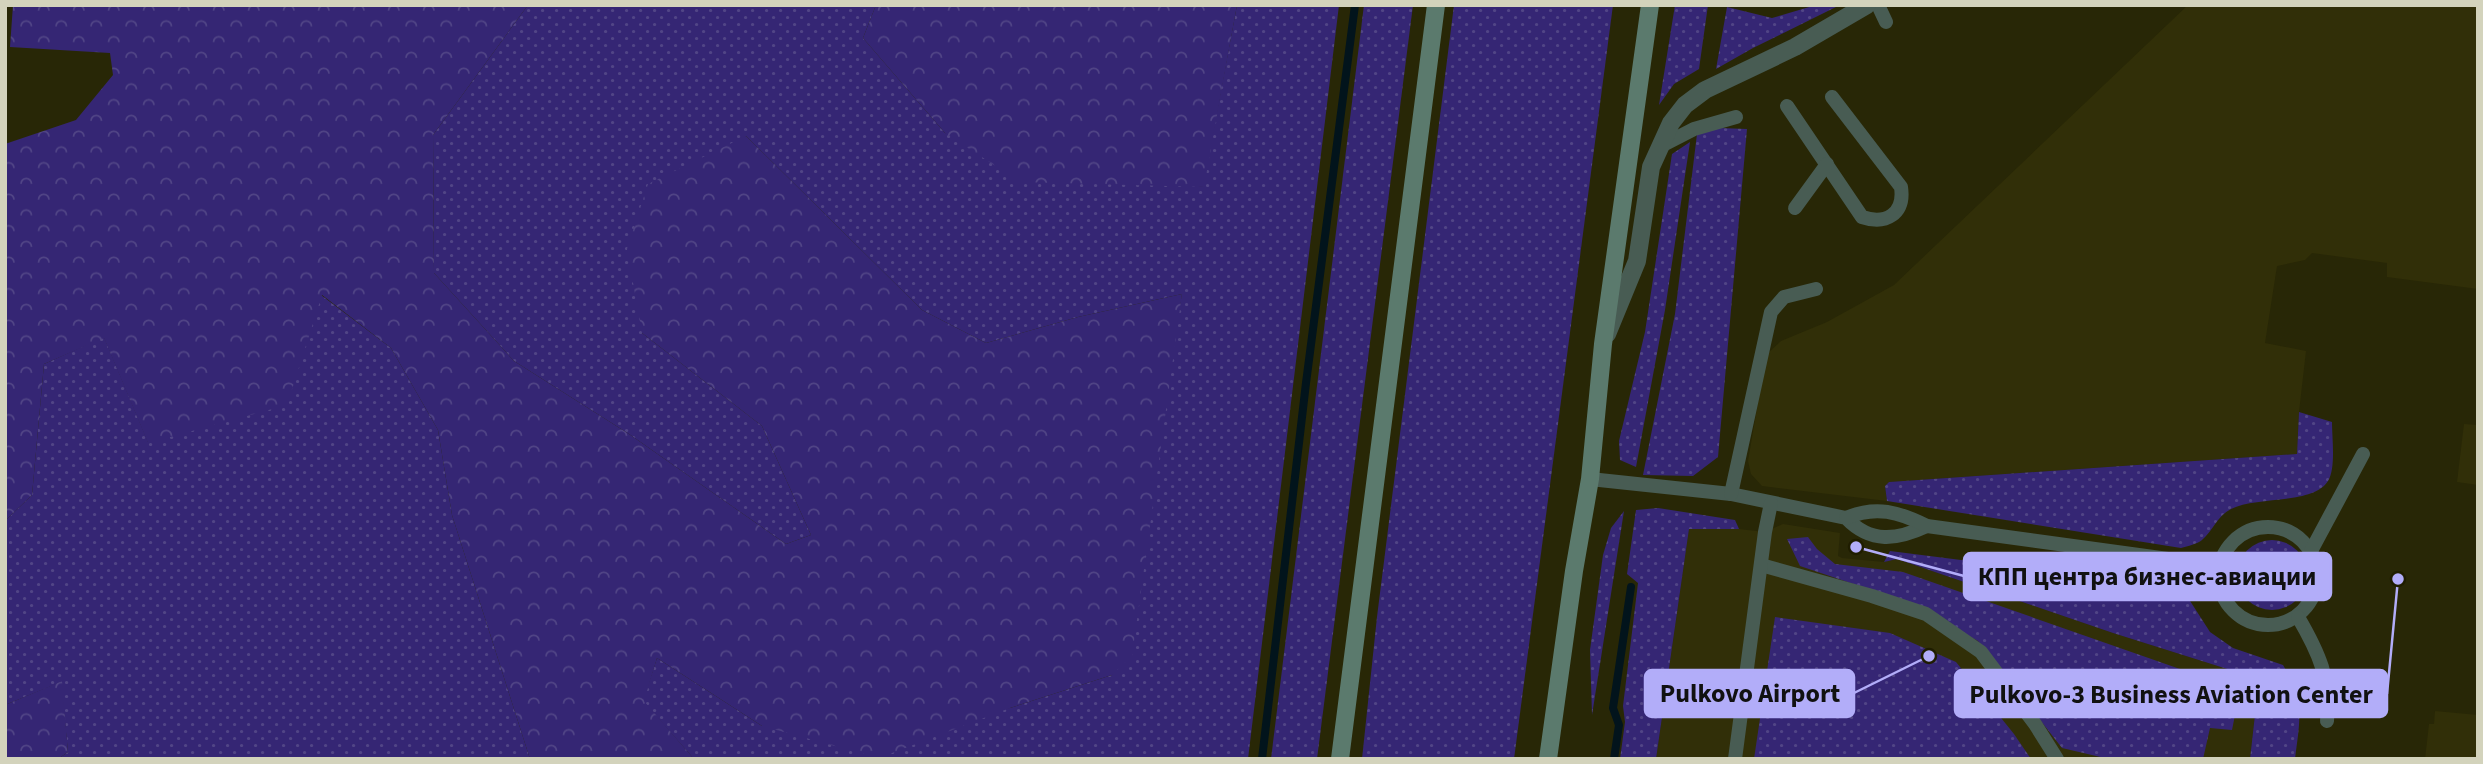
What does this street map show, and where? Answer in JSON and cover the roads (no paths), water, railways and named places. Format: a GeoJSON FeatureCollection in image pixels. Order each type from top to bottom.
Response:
{"type":"FeatureCollection","features":[{"type":"Feature","properties":{"kind":"main road"},"geometry":{"type":"LineString","coordinates":[[1340,759],[1436,5]]}},
{"type":"Feature","properties":{"kind":"main road"},"geometry":{"type":"LineString","coordinates":[[1548,759],[1574,571],[1590,479],[1603,344],[1650,5]]}},
{"type":"Feature","properties":{"kind":"street"},"geometry":{"type":"LineString","coordinates":[[1603,344],[1637,261],[1651,167],[1658,148],[1678,114],[1705,90],[1796,47],[1867,5]]}},
{"type":"Feature","properties":{"kind":"lane"},"geometry":{"type":"LineString","coordinates":[[1878,5],[1886,22]]}},
{"type":"Feature","properties":{"kind":"lane"},"geometry":{"type":"LineString","coordinates":[[1787,106],[1862,217],[1875,222],[1885,220],[1897,211],[1903,198],[1901,187],[1832,97]]}},
{"type":"Feature","properties":{"kind":"lane"},"geometry":{"type":"LineString","coordinates":[[1658,148],[1694,129],[1736,117]]}},
{"type":"Feature","properties":{"kind":"lane"},"geometry":{"type":"LineString","coordinates":[[1795,208],[1827,164]]}},
{"type":"Feature","properties":{"kind":"lane"},"geometry":{"type":"LineString","coordinates":[[1731,494],[1771,312],[1784,297],[1816,289]]}},
{"type":"Feature","properties":{"kind":"lane"},"geometry":{"type":"LineString","coordinates":[[2312,551],[2362,454]]}},
{"type":"Feature","properties":{"kind":"lane"},"geometry":{"type":"LineString","coordinates":[[1590,479],[1731,494],[1846,518],[1858,530],[1880,536],[1904,537],[1927,526]]}},
{"type":"Feature","properties":{"kind":"lane"},"geometry":{"type":"LineString","coordinates":[[1735,759],[1771,503]]}},
{"type":"Feature","properties":{"kind":"lane"},"geometry":{"type":"LineString","coordinates":[[1846,518],[1863,510],[1885,512],[1904,515],[1927,526],[2219,566]]}},
{"type":"Feature","properties":{"kind":"lane"},"geometry":{"type":"LineString","coordinates":[[2272,526],[2295,534],[2312,551],[2318,575],[2316,586],[2313,598],[2298,617],[2276,626],[2252,624],[2232,611],[2220,590],[2219,566],[2229,544],[2248,530],[2272,526]]}},
{"type":"Feature","properties":{"kind":"lane"},"geometry":{"type":"LineString","coordinates":[[1761,565],[1926,614],[1981,652],[2035,724],[2057,759]]}},
{"type":"Feature","properties":{"kind":"lane"},"geometry":{"type":"LineString","coordinates":[[2298,617],[2320,657],[2330,701],[2328,722]]}},
{"type":"Feature","properties":{"kind":"waterway"},"geometry":{"type":"LineString","coordinates":[[1262,759],[1306,383],[1355,5]]}},
{"type":"Feature","properties":{"kind":"waterway"},"geometry":{"type":"LineString","coordinates":[[1614,759],[1619,725],[1613,708],[1631,587]]}},
{"type":"Feature","properties":{"kind":"place","name":"КПП центра бизнес-авиации"},"geometry":{"type":"Point","coordinates":[1856,547]}},
{"type":"Feature","properties":{"kind":"place","name":"Pulkovo-3 Business Aviation Center"},"geometry":{"type":"Point","coordinates":[2398,579]}},
{"type":"Feature","properties":{"kind":"place","name":"Pulkovo Airport"},"geometry":{"type":"Point","coordinates":[1929,656]}}]}
